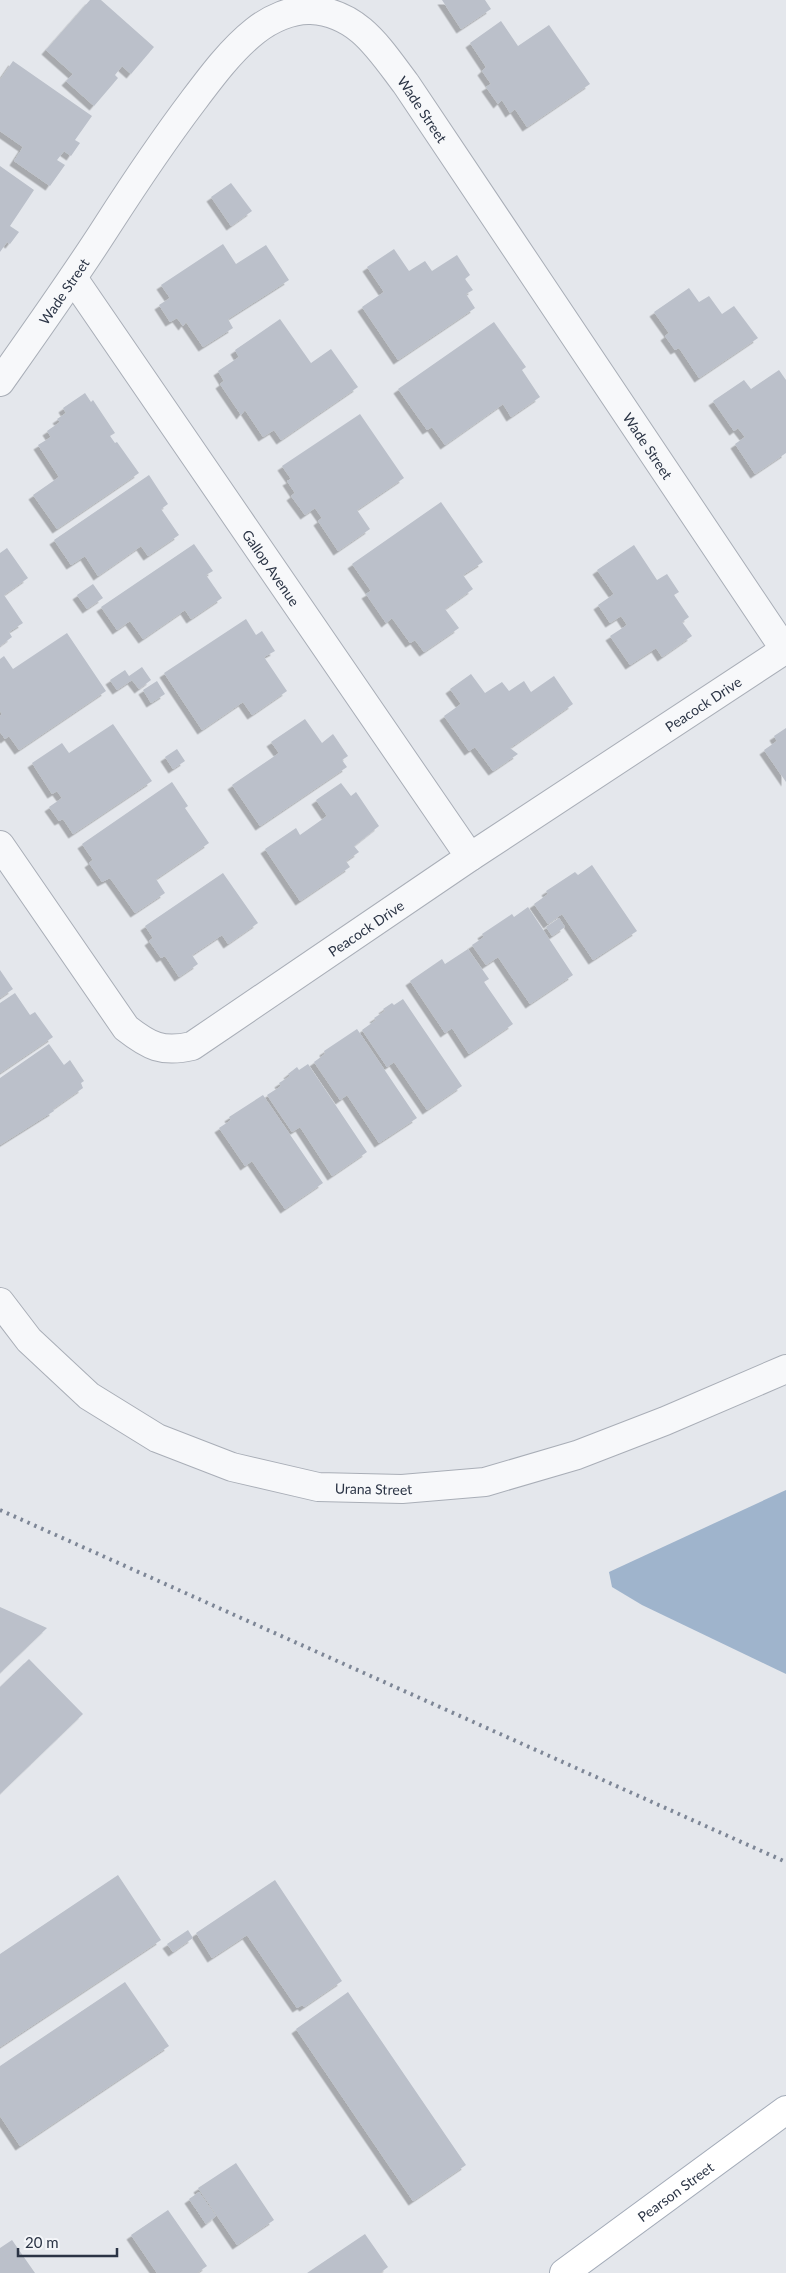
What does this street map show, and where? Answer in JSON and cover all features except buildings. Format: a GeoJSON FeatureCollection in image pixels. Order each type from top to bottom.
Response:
{"type":"FeatureCollection","features":[{"type":"Feature","properties":{"kind":"main road","name":"Pearson Street"},"geometry":{"type":"LineString","coordinates":[[564,2273],[786,2110]]}},
{"type":"Feature","properties":{"kind":"street","name":"Wade Street"},"geometry":{"type":"LineString","coordinates":[[0,382],[73,278],[156,150],[221,66],[254,32],[272,20],[291,13],[331,7],[372,38],[406,84],[786,649]]}},
{"type":"Feature","properties":{"kind":"street","name":"Gallop Avenue"},"geometry":{"type":"LineString","coordinates":[[73,278],[470,857]]}},
{"type":"Feature","properties":{"kind":"street","name":"Peacock Drive"},"geometry":{"type":"LineString","coordinates":[[0,845],[126,1028],[144,1042],[158,1048],[176,1050],[192,1046],[208,1037],[285,982],[470,857],[786,649]]}},
{"type":"Feature","properties":{"kind":"street","name":"Urana Street"},"geometry":{"type":"LineString","coordinates":[[0,1302],[29,1340],[89,1396],[158,1438],[232,1467],[318,1487],[402,1489],[485,1482],[577,1455],[665,1421],[786,1369]]}},
{"type":"Feature","properties":{"kind":"water"},"geometry":{"type":"Polygon","coordinates":[[[786,1490],[786,1674],[642,1605],[612,1587],[609,1572],[786,1490]]]}},
{"type":"Feature","properties":{"kind":"railway"},"geometry":{"type":"LineString","coordinates":[[0,1510],[786,1862]]}}]}
